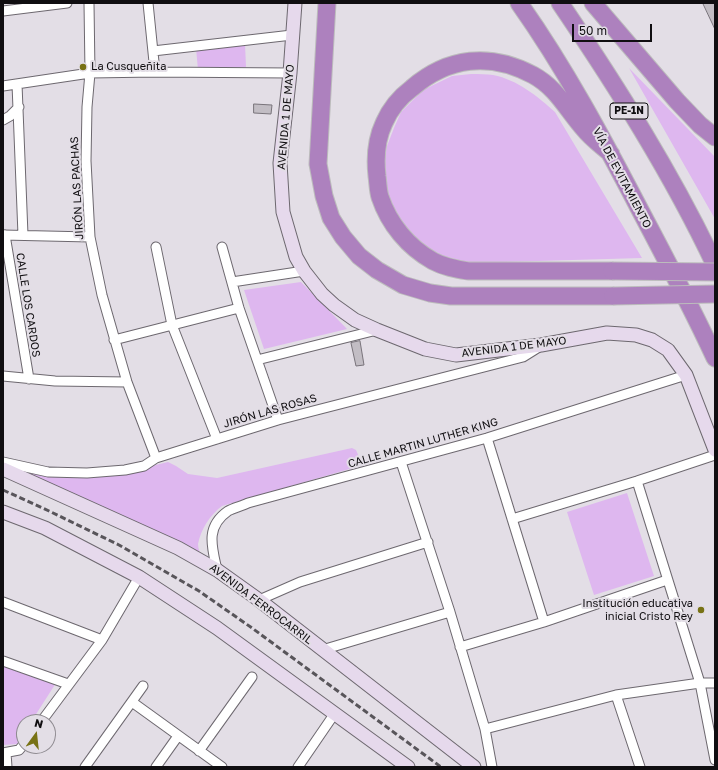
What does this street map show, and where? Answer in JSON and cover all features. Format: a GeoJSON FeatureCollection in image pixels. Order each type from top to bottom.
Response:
{"type":"FeatureCollection","features":[{"type":"Feature","properties":{"kind":"highway"},"geometry":{"type":"LineString","coordinates":[[327,3],[318,164],[324,196],[331,218],[342,237],[359,256],[377,270],[403,285],[430,293],[444,295],[492,297],[715,294]]}},
{"type":"Feature","properties":{"kind":"highway","name":"VÍA DE EVITAMIENTO"},"geometry":{"type":"LineString","coordinates":[[519,3],[542,36],[611,154],[692,310],[715,358]]}},
{"type":"Feature","properties":{"kind":"highway","name":"PE-1N"},"geometry":{"type":"LineString","coordinates":[[560,3],[637,124],[694,221],[715,265]]}},
{"type":"Feature","properties":{"kind":"highway"},"geometry":{"type":"LineString","coordinates":[[593,3],[676,101],[700,125],[715,137]]}},
{"type":"Feature","properties":{"kind":"highway"},"geometry":{"type":"LineString","coordinates":[[611,154],[584,130],[566,104],[548,84],[516,67],[480,61],[462,62],[447,66],[430,74],[402,96],[390,111],[384,124],[376,146],[376,165],[380,196],[389,219],[399,233],[415,249],[433,261],[449,267],[468,271],[715,272]]}},
{"type":"Feature","properties":{"kind":"main road","name":"AVENIDA 1 DE MAYO"},"geometry":{"type":"LineString","coordinates":[[295,3],[290,74],[280,163],[283,212],[296,257],[304,271],[322,294],[334,305],[355,320],[425,349],[456,355],[541,345],[607,333],[636,335],[652,340],[668,350],[686,375],[715,450]]}},
{"type":"Feature","properties":{"kind":"main road","name":"AVENIDA FERROCARRIL"},"geometry":{"type":"LineString","coordinates":[[3,469],[178,548],[217,570],[474,767]]}},
{"type":"Feature","properties":{"kind":"main road"},"geometry":{"type":"LineString","coordinates":[[3,512],[45,528],[139,577],[217,628],[408,767]]}},
{"type":"Feature","properties":{"kind":"street"},"geometry":{"type":"LineString","coordinates":[[3,12],[67,3]]}},
{"type":"Feature","properties":{"kind":"street","name":"JIRÓN LAS PACHAS"},"geometry":{"type":"LineString","coordinates":[[89,3],[90,73],[86,107],[86,146],[90,237],[102,295],[114,340],[127,382],[156,458]]}},
{"type":"Feature","properties":{"kind":"street"},"geometry":{"type":"LineString","coordinates":[[148,3],[155,72]]}},
{"type":"Feature","properties":{"kind":"street"},"geometry":{"type":"LineString","coordinates":[[153,51],[292,35]]}},
{"type":"Feature","properties":{"kind":"street"},"geometry":{"type":"LineString","coordinates":[[3,86],[90,73],[155,72],[290,74]]}},
{"type":"Feature","properties":{"kind":"street"},"geometry":{"type":"LineString","coordinates":[[17,84],[23,235]]}},
{"type":"Feature","properties":{"kind":"street"},"geometry":{"type":"LineString","coordinates":[[3,120],[10,116],[19,106]]}},
{"type":"Feature","properties":{"kind":"street"},"geometry":{"type":"LineString","coordinates":[[4,235],[90,237]]}},
{"type":"Feature","properties":{"kind":"street","name":"CALLE LOS CARDOS"},"geometry":{"type":"LineString","coordinates":[[4,235],[29,379]]}},
{"type":"Feature","properties":{"kind":"street"},"geometry":{"type":"LineString","coordinates":[[156,247],[172,325],[217,439]]}},
{"type":"Feature","properties":{"kind":"street"},"geometry":{"type":"LineString","coordinates":[[222,247],[239,308],[278,420]]}},
{"type":"Feature","properties":{"kind":"street"},"geometry":{"type":"LineString","coordinates":[[232,282],[304,271]]}},
{"type":"Feature","properties":{"kind":"street"},"geometry":{"type":"LineString","coordinates":[[114,340],[239,308]]}},
{"type":"Feature","properties":{"kind":"street"},"geometry":{"type":"LineString","coordinates":[[257,360],[377,330]]}},
{"type":"Feature","properties":{"kind":"street","name":"JIRÓN LAS ROSAS"},"geometry":{"type":"LineString","coordinates":[[3,462],[48,472],[86,473],[126,470],[144,466],[156,458],[278,420],[523,357],[541,345]]}},
{"type":"Feature","properties":{"kind":"street","name":"CALLE MARTIN LUTHER KING"},"geometry":{"type":"LineString","coordinates":[[217,570],[211,544],[213,526],[228,511],[248,503],[487,438],[686,375]]}},
{"type":"Feature","properties":{"kind":"street"},"geometry":{"type":"LineString","coordinates":[[3,376],[29,379],[127,382]]}},
{"type":"Feature","properties":{"kind":"street"},"geometry":{"type":"LineString","coordinates":[[487,438],[544,622]]}},
{"type":"Feature","properties":{"kind":"street"},"geometry":{"type":"LineString","coordinates":[[512,519],[637,481],[715,455]]}},
{"type":"Feature","properties":{"kind":"street"},"geometry":{"type":"LineString","coordinates":[[401,462],[428,542],[485,729],[492,767]]}},
{"type":"Feature","properties":{"kind":"street"},"geometry":{"type":"LineString","coordinates":[[637,481],[700,683],[715,760]]}},
{"type":"Feature","properties":{"kind":"street"},"geometry":{"type":"LineString","coordinates":[[258,600],[300,582],[428,542]]}},
{"type":"Feature","properties":{"kind":"street"},"geometry":{"type":"LineString","coordinates":[[47,714],[102,640],[139,577]]}},
{"type":"Feature","properties":{"kind":"street"},"geometry":{"type":"LineString","coordinates":[[460,647],[544,622],[667,580]]}},
{"type":"Feature","properties":{"kind":"street"},"geometry":{"type":"LineString","coordinates":[[3,602],[102,640]]}},
{"type":"Feature","properties":{"kind":"street"},"geometry":{"type":"LineString","coordinates":[[322,650],[450,612]]}},
{"type":"Feature","properties":{"kind":"street"},"geometry":{"type":"LineString","coordinates":[[3,661],[68,684]]}},
{"type":"Feature","properties":{"kind":"street"},"geometry":{"type":"LineString","coordinates":[[199,751],[252,677]]}},
{"type":"Feature","properties":{"kind":"street"},"geometry":{"type":"LineString","coordinates":[[485,729],[616,695],[700,683],[715,683]]}},
{"type":"Feature","properties":{"kind":"street"},"geometry":{"type":"LineString","coordinates":[[85,767],[143,686]]}},
{"type":"Feature","properties":{"kind":"street"},"geometry":{"type":"LineString","coordinates":[[616,695],[640,767]]}},
{"type":"Feature","properties":{"kind":"street"},"geometry":{"type":"LineString","coordinates":[[132,702],[222,767]]}},
{"type":"Feature","properties":{"kind":"street"},"geometry":{"type":"LineString","coordinates":[[298,767],[335,713]]}},
{"type":"Feature","properties":{"kind":"street"},"geometry":{"type":"LineString","coordinates":[[156,767],[178,736]]}},
{"type":"Feature","properties":{"kind":"street"},"geometry":{"type":"LineString","coordinates":[[7,767],[4,753],[16,751]]}},
{"type":"Feature","properties":{"kind":"shaded area"},"geometry":{"type":"Polygon","coordinates":[[[245,44],[246,67],[198,70],[196,48],[245,44]]]}},
{"type":"Feature","properties":{"kind":"shaded area"},"geometry":{"type":"Polygon","coordinates":[[[629,68],[715,157],[715,219],[629,68]]]}},
{"type":"Feature","properties":{"kind":"shaded area"},"geometry":{"type":"Polygon","coordinates":[[[471,74],[493,75],[511,81],[527,89],[555,112],[642,258],[469,263],[441,255],[426,247],[405,230],[389,201],[384,183],[384,164],[387,146],[394,128],[401,112],[423,90],[452,76],[471,74]]]}},
{"type":"Feature","properties":{"kind":"shaded area"},"geometry":{"type":"Polygon","coordinates":[[[301,282],[347,329],[264,349],[244,290],[301,282]]]}},
{"type":"Feature","properties":{"kind":"shaded area"},"geometry":{"type":"Polygon","coordinates":[[[352,448],[356,450],[359,457],[358,466],[222,506],[210,518],[201,533],[198,544],[201,557],[3,466],[63,478],[119,474],[168,462],[188,474],[217,478],[352,448]]]}},
{"type":"Feature","properties":{"kind":"shaded area"},"geometry":{"type":"Polygon","coordinates":[[[627,493],[654,576],[594,595],[567,512],[627,493]]]}},
{"type":"Feature","properties":{"kind":"shaded area"},"geometry":{"type":"Polygon","coordinates":[[[3,665],[56,683],[36,714],[16,714],[16,744],[3,745],[3,665]]]}},
{"type":"Feature","properties":{"kind":"building"},"geometry":{"type":"Polygon","coordinates":[[[703,3],[715,3],[715,29],[703,3]]]}},
{"type":"Feature","properties":{"kind":"building"},"geometry":{"type":"Polygon","coordinates":[[[254,104],[272,105],[271,114],[254,113],[254,104]]]}},
{"type":"Feature","properties":{"kind":"building"},"geometry":{"type":"Polygon","coordinates":[[[360,341],[364,365],[356,366],[351,343],[360,341]]]}},
{"type":"Feature","properties":{"kind":"railway"},"geometry":{"type":"LineString","coordinates":[[3,490],[119,545],[199,591],[252,628],[441,767]]}},
{"type":"Feature","properties":{"kind":"place","name":"La Cusqueñita"},"geometry":{"type":"Point","coordinates":[83,67]}},
{"type":"Feature","properties":{"kind":"place","name":"Institución educativa inicial Cristo Rey"},"geometry":{"type":"Point","coordinates":[701,610]}}]}
